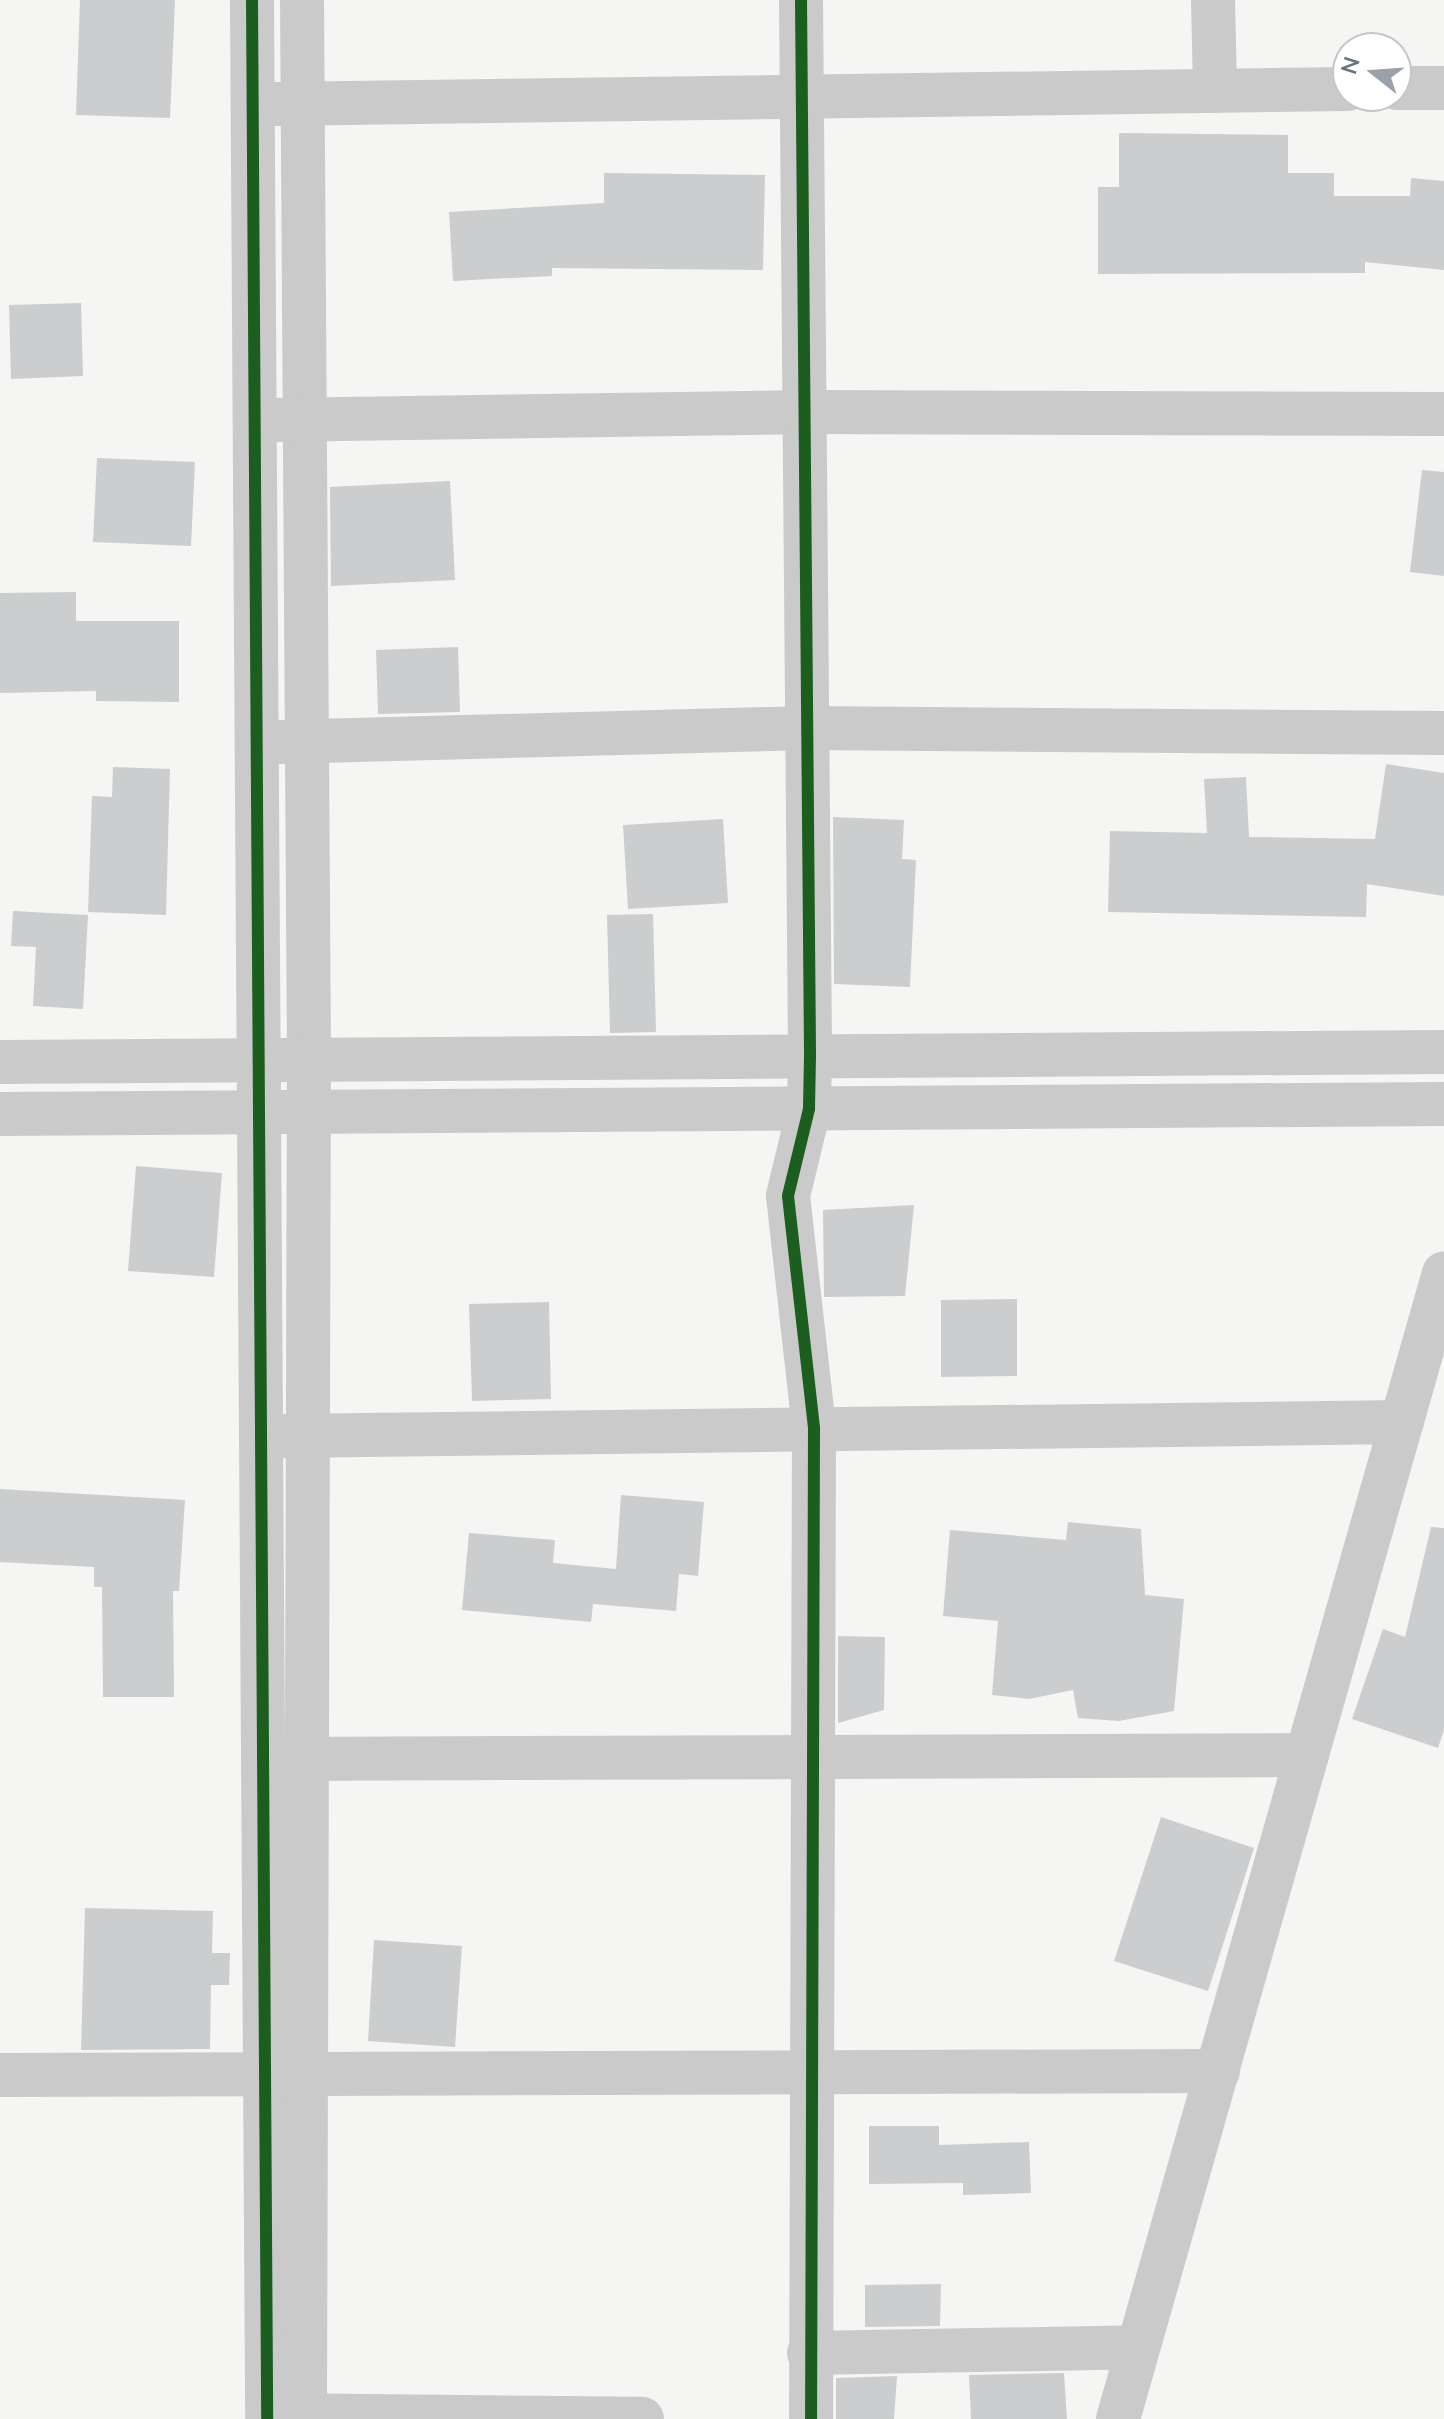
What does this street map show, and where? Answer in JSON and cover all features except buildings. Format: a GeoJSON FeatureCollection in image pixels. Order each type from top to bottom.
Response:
{"type":"FeatureCollection","features":[{"type":"Feature","properties":{"kind":"street"},"geometry":{"type":"LineString","coordinates":[[252,0],[264,2072],[286,2417]]}},
{"type":"Feature","properties":{"kind":"street"},"geometry":{"type":"LineString","coordinates":[[286,2417],[308,2073],[309,1057],[302,0]]}},
{"type":"Feature","properties":{"kind":"street"},"geometry":{"type":"LineString","coordinates":[[801,0],[810,1056],[809,1109],[788,1196],[814,1429],[811,1756],[815,2071],[809,2353],[811,2419]]}},
{"type":"Feature","properties":{"kind":"street"},"geometry":{"type":"LineString","coordinates":[[1213,0],[1215,91]]}},
{"type":"Feature","properties":{"kind":"street"},"geometry":{"type":"LineString","coordinates":[[1412,88],[1444,88]]}},
{"type":"Feature","properties":{"kind":"street"},"geometry":{"type":"LineString","coordinates":[[252,105],[303,101],[1332,89]]}},
{"type":"Feature","properties":{"kind":"street"},"geometry":{"type":"LineString","coordinates":[[254,420],[804,412],[1444,414]]}},
{"type":"Feature","properties":{"kind":"street"},"geometry":{"type":"LineString","coordinates":[[256,745],[306,739],[807,728],[1444,733]]}},
{"type":"Feature","properties":{"kind":"street"},"geometry":{"type":"LineString","coordinates":[[0,1062],[309,1057],[1444,1052]]}},
{"type":"Feature","properties":{"kind":"street"},"geometry":{"type":"LineString","coordinates":[[0,1114],[309,1109],[1444,1104]]}},
{"type":"Feature","properties":{"kind":"street"},"geometry":{"type":"LineString","coordinates":[[1118,2419],[1444,1273]]}},
{"type":"Feature","properties":{"kind":"street"},"geometry":{"type":"LineString","coordinates":[[261,1437],[1402,1422]]}},
{"type":"Feature","properties":{"kind":"street"},"geometry":{"type":"LineString","coordinates":[[262,1759],[1307,1755]]}},
{"type":"Feature","properties":{"kind":"street"},"geometry":{"type":"LineString","coordinates":[[0,2075],[1218,2071]]}},
{"type":"Feature","properties":{"kind":"street"},"geometry":{"type":"LineString","coordinates":[[809,2353],[1137,2347]]}},
{"type":"Feature","properties":{"kind":"street"},"geometry":{"type":"LineString","coordinates":[[286,2417],[642,2419]]}},
{"type":"Feature","properties":{"kind":"cycle path"},"geometry":{"type":"LineString","coordinates":[[252,0],[267,2419]]}},
{"type":"Feature","properties":{"kind":"cycle path"},"geometry":{"type":"LineString","coordinates":[[801,0],[810,1056],[809,1109],[788,1196],[814,1429],[811,2419]]}}]}
